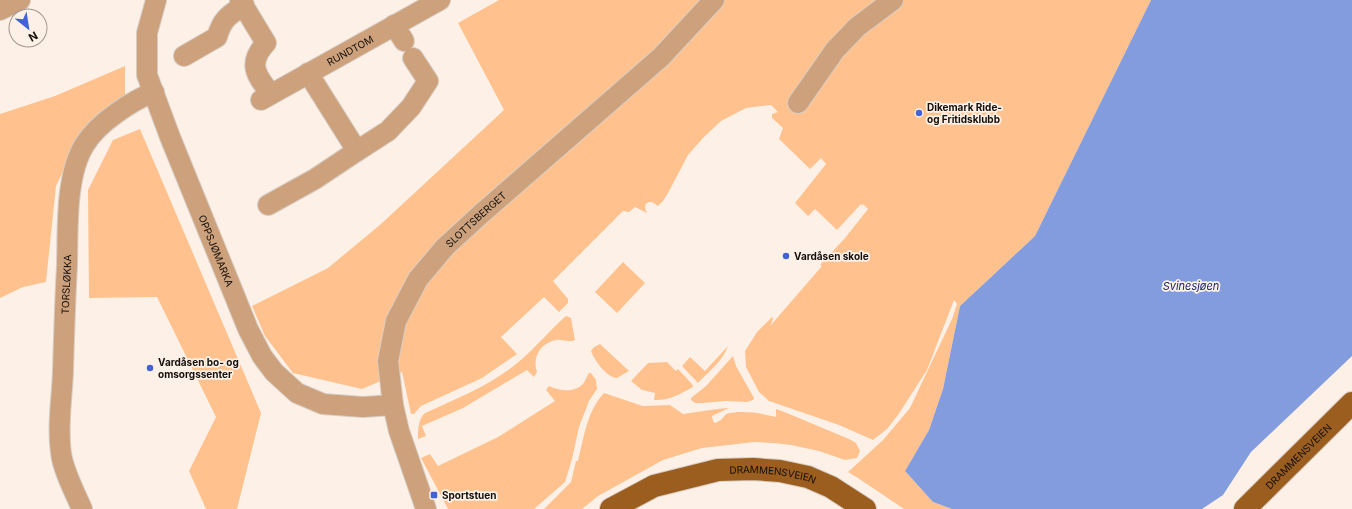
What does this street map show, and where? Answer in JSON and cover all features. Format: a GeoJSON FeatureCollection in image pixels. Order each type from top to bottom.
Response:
{"type":"FeatureCollection","features":[{"type":"Feature","properties":{"kind":"main road","name":"DRAMMENSVEIEN"},"geometry":{"type":"LineString","coordinates":[[1245,509],[1352,404]]}},
{"type":"Feature","properties":{"kind":"main road","name":"DRAMMENSVEIEN"},"geometry":{"type":"LineString","coordinates":[[611,509],[654,486],[718,470],[753,469],[808,477],[831,486],[865,509]]}},
{"type":"Feature","properties":{"kind":"main road","name":"DRAMMENSVEIEN"},"geometry":{"type":"LineString","coordinates":[[636,509],[659,495],[674,482]]}},
{"type":"Feature","properties":{"kind":"street"},"geometry":{"type":"LineString","coordinates":[[0,10],[20,0]]}},
{"type":"Feature","properties":{"kind":"street","name":"OPPSJØMARKA"},"geometry":{"type":"LineString","coordinates":[[156,0],[147,33],[147,75],[170,137],[231,289],[248,329],[262,356],[274,372],[297,393],[323,404],[363,407],[393,405]]}},
{"type":"Feature","properties":{"kind":"street","name":"RUNDTOM"},"geometry":{"type":"LineString","coordinates":[[242,3],[266,43],[255,58],[255,67],[266,97],[308,73],[404,41],[419,5],[440,0]]}},
{"type":"Feature","properties":{"kind":"street","name":"SLOTTSBERGET"},"geometry":{"type":"LineString","coordinates":[[426,509],[398,431],[393,405],[388,361],[396,321],[418,279],[445,247],[480,214],[660,57],[714,0]]}},
{"type":"Feature","properties":{"kind":"street"},"geometry":{"type":"LineString","coordinates":[[798,103],[835,50],[857,27],[892,0]]}},
{"type":"Feature","properties":{"kind":"street"},"geometry":{"type":"LineString","coordinates":[[184,56],[217,37],[220,26],[242,3]]}},
{"type":"Feature","properties":{"kind":"street"},"geometry":{"type":"LineString","coordinates":[[268,205],[315,179],[388,131],[411,107],[428,81],[404,41]]}},
{"type":"Feature","properties":{"kind":"street"},"geometry":{"type":"LineString","coordinates":[[308,73],[357,151]]}},
{"type":"Feature","properties":{"kind":"street","name":"TORSLØKKA"},"geometry":{"type":"LineString","coordinates":[[82,509],[61,454],[59,428],[63,386],[69,201],[75,168],[85,144],[103,124],[139,98],[154,92]]}},
{"type":"Feature","properties":{"kind":"shaded area"},"geometry":{"type":"Polygon","coordinates":[[[499,0],[1151,0],[1035,236],[960,306],[943,389],[929,430],[905,471],[933,502],[952,509],[904,509],[848,472],[883,440],[910,408],[952,319],[957,304],[954,300],[927,370],[898,415],[887,429],[873,440],[839,425],[769,401],[759,392],[746,367],[745,351],[757,332],[772,317],[773,319],[770,326],[822,266],[820,265],[845,238],[868,209],[861,204],[837,230],[815,209],[808,216],[795,203],[826,164],[821,158],[810,169],[779,139],[783,128],[772,118],[772,114],[778,112],[771,105],[746,108],[721,121],[688,155],[668,193],[658,206],[652,202],[647,203],[645,209],[647,213],[635,207],[629,212],[623,211],[553,281],[568,299],[568,303],[559,312],[544,297],[501,337],[517,354],[482,378],[421,406],[414,414],[411,414],[402,372],[362,389],[293,373],[265,336],[252,306],[328,268],[381,224],[504,110],[458,23],[499,0]]]}},
{"type":"Feature","properties":{"kind":"shaded area"},"geometry":{"type":"Polygon","coordinates":[[[125,66],[125,102],[74,149],[56,186],[46,282],[23,287],[0,298],[0,114],[55,96],[125,66]]]}},
{"type":"Feature","properties":{"kind":"shaded area"},"geometry":{"type":"Polygon","coordinates":[[[140,129],[261,413],[237,509],[206,509],[189,471],[216,417],[157,297],[89,298],[88,190],[113,140],[140,129]]]}},
{"type":"Feature","properties":{"kind":"shaded area"},"geometry":{"type":"Polygon","coordinates":[[[623,262],[645,283],[617,313],[595,292],[623,262]]]}},
{"type":"Feature","properties":{"kind":"shaded area"},"geometry":{"type":"Polygon","coordinates":[[[566,316],[571,318],[575,340],[556,340],[546,344],[539,352],[537,357],[537,372],[534,377],[527,370],[463,408],[422,426],[426,436],[418,439],[418,428],[425,413],[463,396],[500,376],[533,349],[566,316]]]}},
{"type":"Feature","properties":{"kind":"shaded area"},"geometry":{"type":"Polygon","coordinates":[[[600,344],[629,371],[617,378],[605,372],[591,351],[594,347],[600,344]]]}},
{"type":"Feature","properties":{"kind":"shaded area"},"geometry":{"type":"Polygon","coordinates":[[[728,346],[723,357],[698,383],[682,366],[690,357],[705,371],[728,346]]]}},
{"type":"Feature","properties":{"kind":"shaded area"},"geometry":{"type":"Polygon","coordinates":[[[733,356],[736,366],[754,398],[753,400],[747,402],[726,401],[695,403],[691,400],[691,398],[706,386],[733,356]]]}},
{"type":"Feature","properties":{"kind":"shaded area"},"geometry":{"type":"Polygon","coordinates":[[[667,362],[676,371],[678,369],[693,387],[670,398],[654,400],[655,393],[642,390],[631,381],[648,363],[667,362]]]}},
{"type":"Feature","properties":{"kind":"shaded area"},"geometry":{"type":"Polygon","coordinates":[[[589,373],[591,373],[596,380],[597,389],[589,401],[579,427],[565,482],[534,509],[448,509],[421,458],[430,454],[438,466],[498,437],[555,401],[546,390],[549,386],[562,390],[575,389],[583,384],[589,373]]]}},
{"type":"Feature","properties":{"kind":"shaded area"},"geometry":{"type":"Polygon","coordinates":[[[604,393],[643,406],[670,405],[683,414],[729,408],[712,416],[715,423],[721,420],[726,414],[738,412],[751,412],[776,417],[776,409],[849,439],[856,443],[860,451],[857,458],[845,460],[819,451],[773,443],[755,442],[702,448],[663,460],[598,496],[582,509],[544,509],[571,482],[590,416],[598,400],[604,393]]]}},
{"type":"Feature","properties":{"kind":"water","name":"Svinesjøen"},"geometry":{"type":"Polygon","coordinates":[[[1151,0],[1352,0],[1352,356],[1251,452],[1223,495],[1202,509],[952,509],[933,502],[905,471],[929,430],[943,389],[960,306],[1035,236],[1151,0]]]}},
{"type":"Feature","properties":{"kind":"place","name":"Dikemark Ride- og Fritidsklubb"},"geometry":{"type":"Point","coordinates":[919,113]}},
{"type":"Feature","properties":{"kind":"place","name":"Vardåsen skole"},"geometry":{"type":"Point","coordinates":[786,256]}},
{"type":"Feature","properties":{"kind":"place","name":"Vardåsen bo- og omsorgssenter"},"geometry":{"type":"Point","coordinates":[150,368]}},
{"type":"Feature","properties":{"kind":"place","name":"Sportstuen"},"geometry":{"type":"Point","coordinates":[434,495]}}]}
